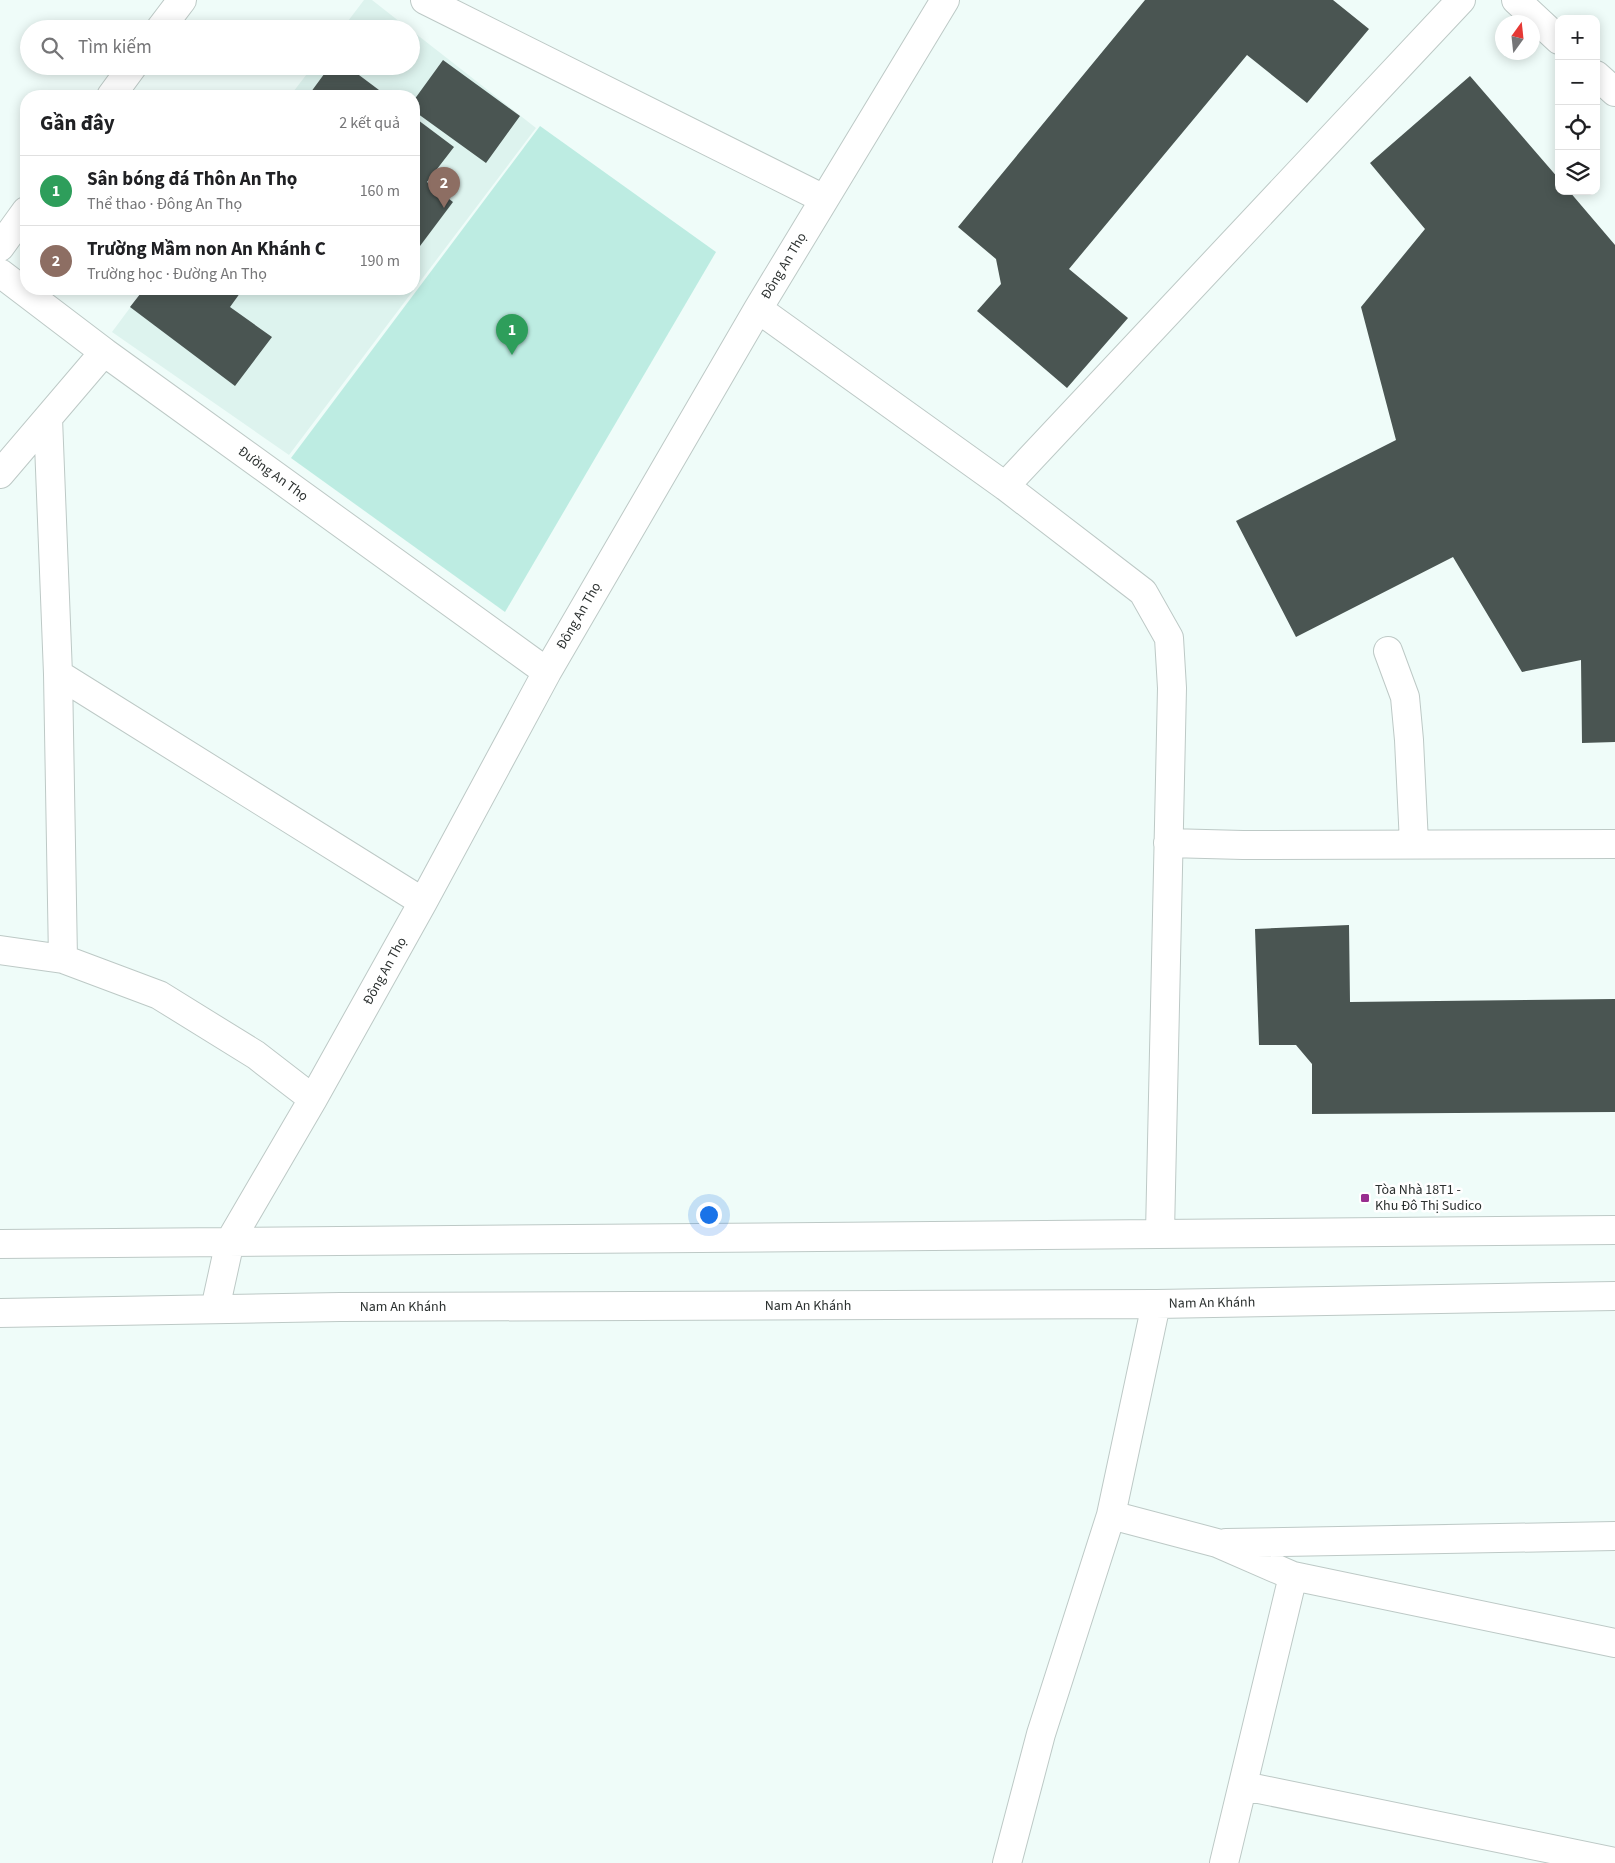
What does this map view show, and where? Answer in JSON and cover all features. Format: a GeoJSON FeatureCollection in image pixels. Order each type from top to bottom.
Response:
{"type":"FeatureCollection","features":[{"type":"Feature","properties":{"kind":"street"},"geometry":{"type":"LineString","coordinates":[[167,20],[182,0]]}},
{"type":"Feature","properties":{"kind":"street"},"geometry":{"type":"LineString","coordinates":[[425,0],[824,199]]}},
{"type":"Feature","properties":{"kind":"street","name":"Đông An Thọ"},"geometry":{"type":"LineString","coordinates":[[215,1309],[230,1241],[313,1100],[423,902],[546,672],[758,309],[945,0]]}},
{"type":"Feature","properties":{"kind":"street"},"geometry":{"type":"LineString","coordinates":[[1005,486],[1461,0]]}},
{"type":"Feature","properties":{"kind":"street"},"geometry":{"type":"LineString","coordinates":[[1516,0],[1555,36]]}},
{"type":"Feature","properties":{"kind":"street"},"geometry":{"type":"LineString","coordinates":[[115,90],[126,75]]}},
{"type":"Feature","properties":{"kind":"street"},"geometry":{"type":"LineString","coordinates":[[1600,79],[1615,92]]}},
{"type":"Feature","properties":{"kind":"street"},"geometry":{"type":"LineString","coordinates":[[0,246],[20,219]]}},
{"type":"Feature","properties":{"kind":"street","name":"Đường An Thọ"},"geometry":{"type":"LineString","coordinates":[[0,273],[20,288]]}},
{"type":"Feature","properties":{"kind":"street","name":"Đường An Thọ"},"geometry":{"type":"LineString","coordinates":[[29,295],[104,352],[546,672]]}},
{"type":"Feature","properties":{"kind":"street"},"geometry":{"type":"LineString","coordinates":[[758,309],[1005,486],[1143,592],[1169,638],[1172,688],[1160,1233]]}},
{"type":"Feature","properties":{"kind":"street"},"geometry":{"type":"LineString","coordinates":[[0,474],[104,352]]}},
{"type":"Feature","properties":{"kind":"street"},"geometry":{"type":"LineString","coordinates":[[48,418],[58,674],[63,959]]}},
{"type":"Feature","properties":{"kind":"street"},"geometry":{"type":"LineString","coordinates":[[1388,651],[1404,697],[1409,740],[1414,843]]}},
{"type":"Feature","properties":{"kind":"street"},"geometry":{"type":"LineString","coordinates":[[58,674],[423,902]]}},
{"type":"Feature","properties":{"kind":"street"},"geometry":{"type":"LineString","coordinates":[[1168,843],[1243,845],[1414,843],[1487,846],[1615,844]]}},
{"type":"Feature","properties":{"kind":"street"},"geometry":{"type":"LineString","coordinates":[[0,950],[63,959],[159,995],[256,1055],[313,1100]]}},
{"type":"Feature","properties":{"kind":"street"},"geometry":{"type":"LineString","coordinates":[[0,1244],[1615,1230]]}},
{"type":"Feature","properties":{"kind":"street","name":"Nam An Khánh"},"geometry":{"type":"LineString","coordinates":[[0,1313],[215,1309],[1156,1304],[1615,1296]]}},
{"type":"Feature","properties":{"kind":"street"},"geometry":{"type":"LineString","coordinates":[[1007,1863],[1041,1734],[1111,1515],[1156,1304]]}},
{"type":"Feature","properties":{"kind":"street"},"geometry":{"type":"LineString","coordinates":[[1111,1515],[1217,1543],[1293,1576],[1615,1643]]}},
{"type":"Feature","properties":{"kind":"street"},"geometry":{"type":"LineString","coordinates":[[1217,1543],[1615,1536]]}},
{"type":"Feature","properties":{"kind":"street"},"geometry":{"type":"LineString","coordinates":[[1224,1863],[1293,1576]]}},
{"type":"Feature","properties":{"kind":"street"},"geometry":{"type":"LineString","coordinates":[[1244,1786],[1615,1862]]}},
{"type":"Feature","properties":{"kind":"shaded area"},"geometry":{"type":"Polygon","coordinates":[[[364,0],[372,0],[398,20],[349,20],[364,0]]]}},
{"type":"Feature","properties":{"kind":"shaded area"},"geometry":{"type":"Polygon","coordinates":[[[420,37],[536,128],[420,282],[420,90],[295,90],[306,75],[420,75],[420,37]]]}},
{"type":"Feature","properties":{"kind":"shaded area"},"geometry":{"type":"Polygon","coordinates":[[[140,295],[410,295],[289,455],[112,332],[140,295]]]}},
{"type":"Feature","properties":{"kind":"green space"},"geometry":{"type":"Polygon","coordinates":[[[540,126],[716,252],[505,612],[291,458],[413,295],[420,295],[420,286],[540,126]]]}},
{"type":"Feature","properties":{"kind":"building"},"geometry":{"type":"Polygon","coordinates":[[[1145,0],[1333,0],[1369,29],[1307,103],[1247,55],[1069,269],[1128,318],[1067,388],[977,311],[1001,284],[996,259],[958,227],[1145,0]]]}},
{"type":"Feature","properties":{"kind":"building"},"geometry":{"type":"Polygon","coordinates":[[[443,60],[520,116],[486,163],[420,115],[420,92],[443,60]]]}},
{"type":"Feature","properties":{"kind":"building"},"geometry":{"type":"Polygon","coordinates":[[[323,75],[359,75],[379,90],[312,90],[323,75]]]}},
{"type":"Feature","properties":{"kind":"building"},"geometry":{"type":"Polygon","coordinates":[[[1470,76],[1555,174],[1555,195],[1572,195],[1615,245],[1615,742],[1582,743],[1581,660],[1522,672],[1453,557],[1296,637],[1236,521],[1396,440],[1361,307],[1425,229],[1370,163],[1470,76]]]}},
{"type":"Feature","properties":{"kind":"building"},"geometry":{"type":"Polygon","coordinates":[[[420,122],[454,147],[427,182],[453,202],[420,246],[420,122]]]}},
{"type":"Feature","properties":{"kind":"building"},"geometry":{"type":"Polygon","coordinates":[[[139,295],[239,295],[230,307],[272,337],[235,386],[130,307],[139,295]]]}},
{"type":"Feature","properties":{"kind":"building"},"geometry":{"type":"Polygon","coordinates":[[[1349,925],[1350,1002],[1615,999],[1615,1112],[1312,1114],[1312,1064],[1296,1045],[1259,1045],[1255,929],[1349,925]]]}},
{"type":"Feature","properties":{"kind":"place","name":"Trường Mầm non An Khánh C"},"geometry":{"type":"Point","coordinates":[444,208]}},
{"type":"Feature","properties":{"kind":"place","name":"Sân bóng đá Thôn An Thọ"},"geometry":{"type":"Point","coordinates":[512,355]}},
{"type":"Feature","properties":{"kind":"place","name":"Tòa Nhà 18T1 - Khu Đô Thị Sudico"},"geometry":{"type":"Point","coordinates":[1365,1198]}}]}
